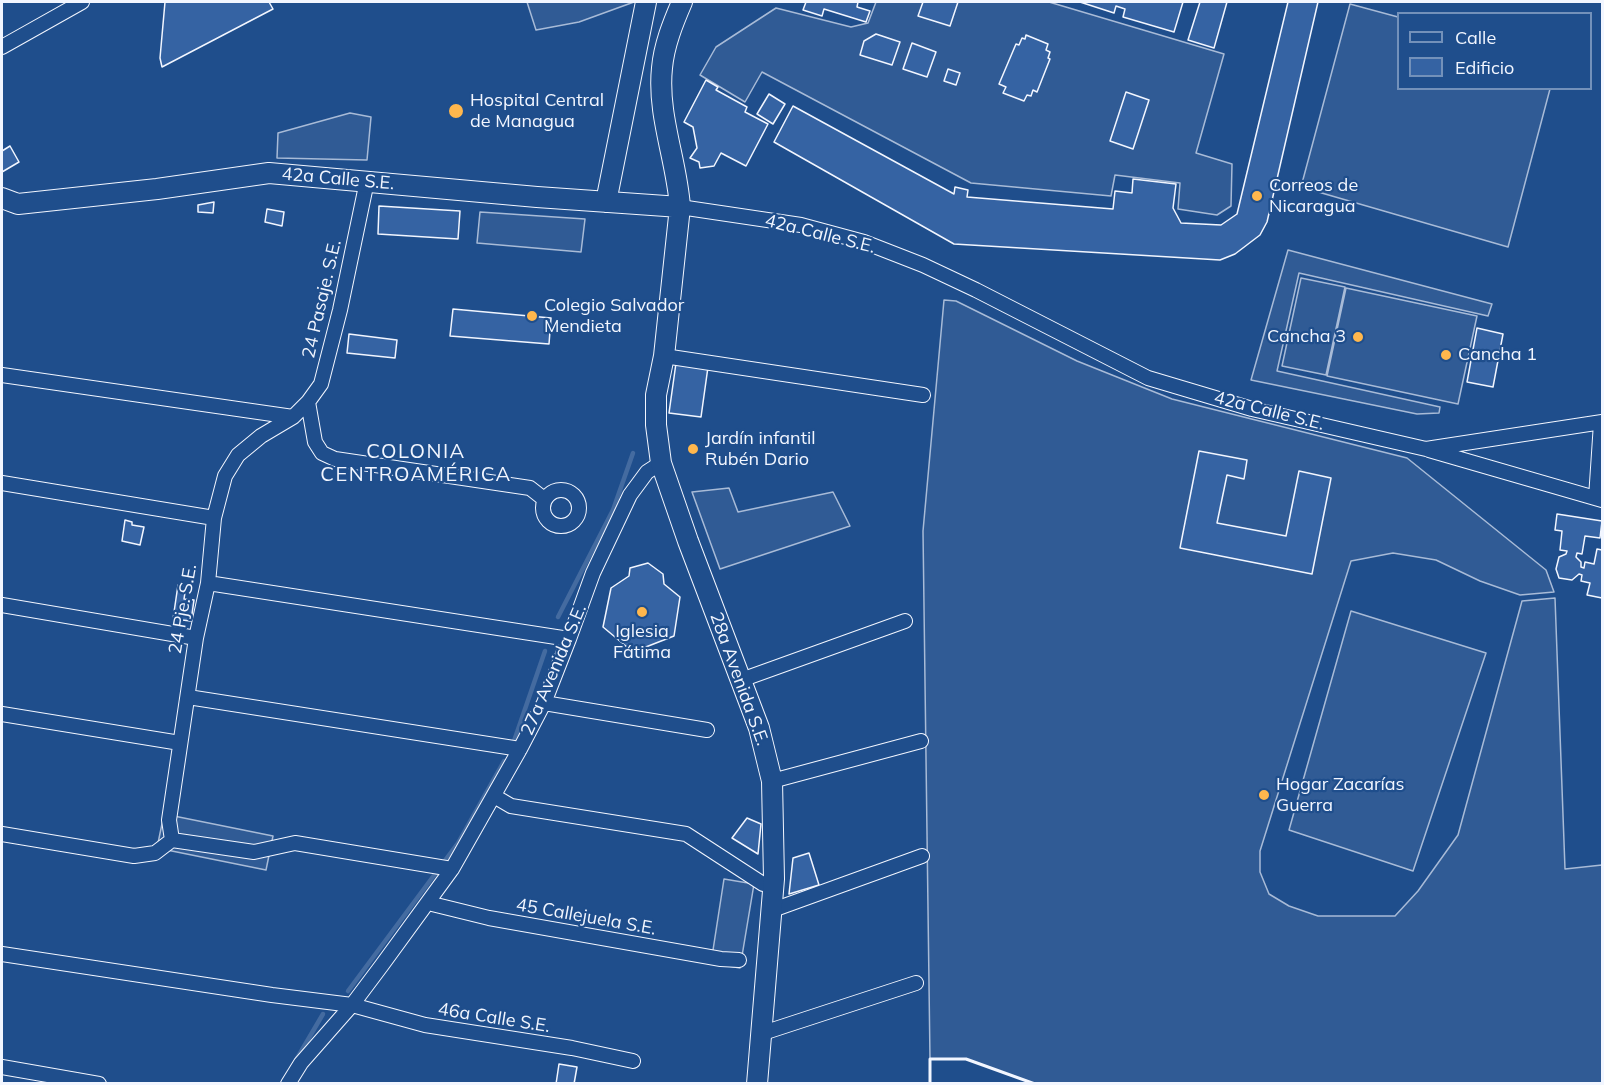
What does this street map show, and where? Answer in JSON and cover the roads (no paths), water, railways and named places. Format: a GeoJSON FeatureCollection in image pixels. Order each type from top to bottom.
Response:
{"type":"FeatureCollection","features":[{"type":"Feature","properties":{"kind":"street"},"geometry":{"type":"LineString","coordinates":[[2,47],[82,2]]}},
{"type":"Feature","properties":{"kind":"street"},"geometry":{"type":"LineString","coordinates":[[606,202],[646,2]]}},
{"type":"Feature","properties":{"kind":"street"},"geometry":{"type":"LineString","coordinates":[[661,463],[656,425],[656,395],[664,356],[681,207],[679,185],[665,118],[662,71],[667,43],[682,2]]}},
{"type":"Feature","properties":{"kind":"street","name":"42a Calle S.E."},"geometry":{"type":"LineString","coordinates":[[7,204],[157,189],[269,173],[681,207],[801,225],[864,242],[955,280],[1148,378],[1252,409],[1426,449],[1602,423]]}},
{"type":"Feature","properties":{"kind":"street","name":"24 Pasaje. S.E."},"geometry":{"type":"LineString","coordinates":[[293,417],[321,384],[340,310],[367,181]]}},
{"type":"Feature","properties":{"kind":"street"},"geometry":{"type":"LineString","coordinates":[[664,356],[924,395]]}},
{"type":"Feature","properties":{"kind":"street"},"geometry":{"type":"LineString","coordinates":[[2,375],[293,417]]}},
{"type":"Feature","properties":{"kind":"street"},"geometry":{"type":"LineString","coordinates":[[308,402],[315,442],[322,453],[334,459],[530,488],[544,499]]}},
{"type":"Feature","properties":{"kind":"street","name":"24 Pje. S.E."},"geometry":{"type":"LineString","coordinates":[[172,840],[169,820],[180,743],[196,638],[208,583],[214,519],[225,476],[238,455],[261,436],[293,417]]}},
{"type":"Feature","properties":{"kind":"street"},"geometry":{"type":"LineString","coordinates":[[1426,449],[1599,499],[1602,423]]}},
{"type":"Feature","properties":{"kind":"street","name":"27a Avenida S.E."},"geometry":{"type":"LineString","coordinates":[[288,1083],[301,1063],[428,903],[494,796],[544,703],[592,573],[630,495],[647,472],[661,463]]}},
{"type":"Feature","properties":{"kind":"street","name":"28a Avenida S.E."},"geometry":{"type":"LineString","coordinates":[[661,463],[759,728],[772,781],[774,879],[757,1083]]}},
{"type":"Feature","properties":{"kind":"street"},"geometry":{"type":"LineString","coordinates":[[2,483],[214,519]]}},
{"type":"Feature","properties":{"kind":"street"},"geometry":{"type":"LineString","coordinates":[[208,583],[569,639]]}},
{"type":"Feature","properties":{"kind":"street"},"geometry":{"type":"LineString","coordinates":[[2,605],[196,638]]}},
{"type":"Feature","properties":{"kind":"street"},"geometry":{"type":"LineString","coordinates":[[741,680],[905,621]]}},
{"type":"Feature","properties":{"kind":"street"},"geometry":{"type":"LineString","coordinates":[[188,697],[519,749]]}},
{"type":"Feature","properties":{"kind":"street"},"geometry":{"type":"LineString","coordinates":[[544,703],[707,730]]}},
{"type":"Feature","properties":{"kind":"street"},"geometry":{"type":"LineString","coordinates":[[2,714],[180,743]]}},
{"type":"Feature","properties":{"kind":"street"},"geometry":{"type":"LineString","coordinates":[[772,781],[921,741]]}},
{"type":"Feature","properties":{"kind":"street"},"geometry":{"type":"LineString","coordinates":[[494,796],[511,806],[686,834],[763,884]]}},
{"type":"Feature","properties":{"kind":"street"},"geometry":{"type":"LineString","coordinates":[[2,834],[134,856],[155,852],[172,840],[254,852],[295,843],[448,868]]}},
{"type":"Feature","properties":{"kind":"street"},"geometry":{"type":"LineString","coordinates":[[770,911],[921,856]]}},
{"type":"Feature","properties":{"kind":"street","name":"45 Callejuela S.E."},"geometry":{"type":"LineString","coordinates":[[428,903],[489,918],[721,959],[739,960]]}},
{"type":"Feature","properties":{"kind":"street","name":"46a Calle S.E."},"geometry":{"type":"LineString","coordinates":[[2,954],[272,995],[349,1004],[425,1025],[572,1048],[633,1061]]}},
{"type":"Feature","properties":{"kind":"street"},"geometry":{"type":"LineString","coordinates":[[760,1034],[916,983]]}},
{"type":"Feature","properties":{"kind":"street"},"geometry":{"type":"LineString","coordinates":[[2,1067],[99,1083]]}},
{"type":"Feature","properties":{"kind":"waterway"},"geometry":{"type":"LineString","coordinates":[[558,617],[613,510],[633,453]]}},
{"type":"Feature","properties":{"kind":"waterway"},"geometry":{"type":"LineString","coordinates":[[514,741],[545,651]]}},
{"type":"Feature","properties":{"kind":"waterway"},"geometry":{"type":"LineString","coordinates":[[348,991],[458,843],[504,761]]}},
{"type":"Feature","properties":{"kind":"waterway"},"geometry":{"type":"LineString","coordinates":[[296,1060],[323,1014]]}},
{"type":"Feature","properties":{"kind":"place","name":"Hospital Central de Managua"},"geometry":{"type":"Point","coordinates":[456,111]}},
{"type":"Feature","properties":{"kind":"place","name":"Correos de Nicaragua"},"geometry":{"type":"Point","coordinates":[1257,196]}},
{"type":"Feature","properties":{"kind":"place","name":"Colegio Salvador Mendieta"},"geometry":{"type":"Point","coordinates":[532,316]}},
{"type":"Feature","properties":{"kind":"place","name":"Cancha 3"},"geometry":{"type":"Point","coordinates":[1358,337]}},
{"type":"Feature","properties":{"kind":"place","name":"Cancha 1"},"geometry":{"type":"Point","coordinates":[1446,355]}},
{"type":"Feature","properties":{"kind":"place","name":"Jardín infantil Rubén Dario"},"geometry":{"type":"Point","coordinates":[693,449]}},
{"type":"Feature","properties":{"kind":"place","name":"Iglesia Fátima"},"geometry":{"type":"Point","coordinates":[642,612]}},
{"type":"Feature","properties":{"kind":"place","name":"Hogar Zacarías Guerra"},"geometry":{"type":"Point","coordinates":[1264,795]}},
{"type":"Feature","properties":{"kind":"district","name":"COLONIA CENTROAMÉRICA"},"geometry":{"type":"Point","coordinates":[416,464]}}]}
